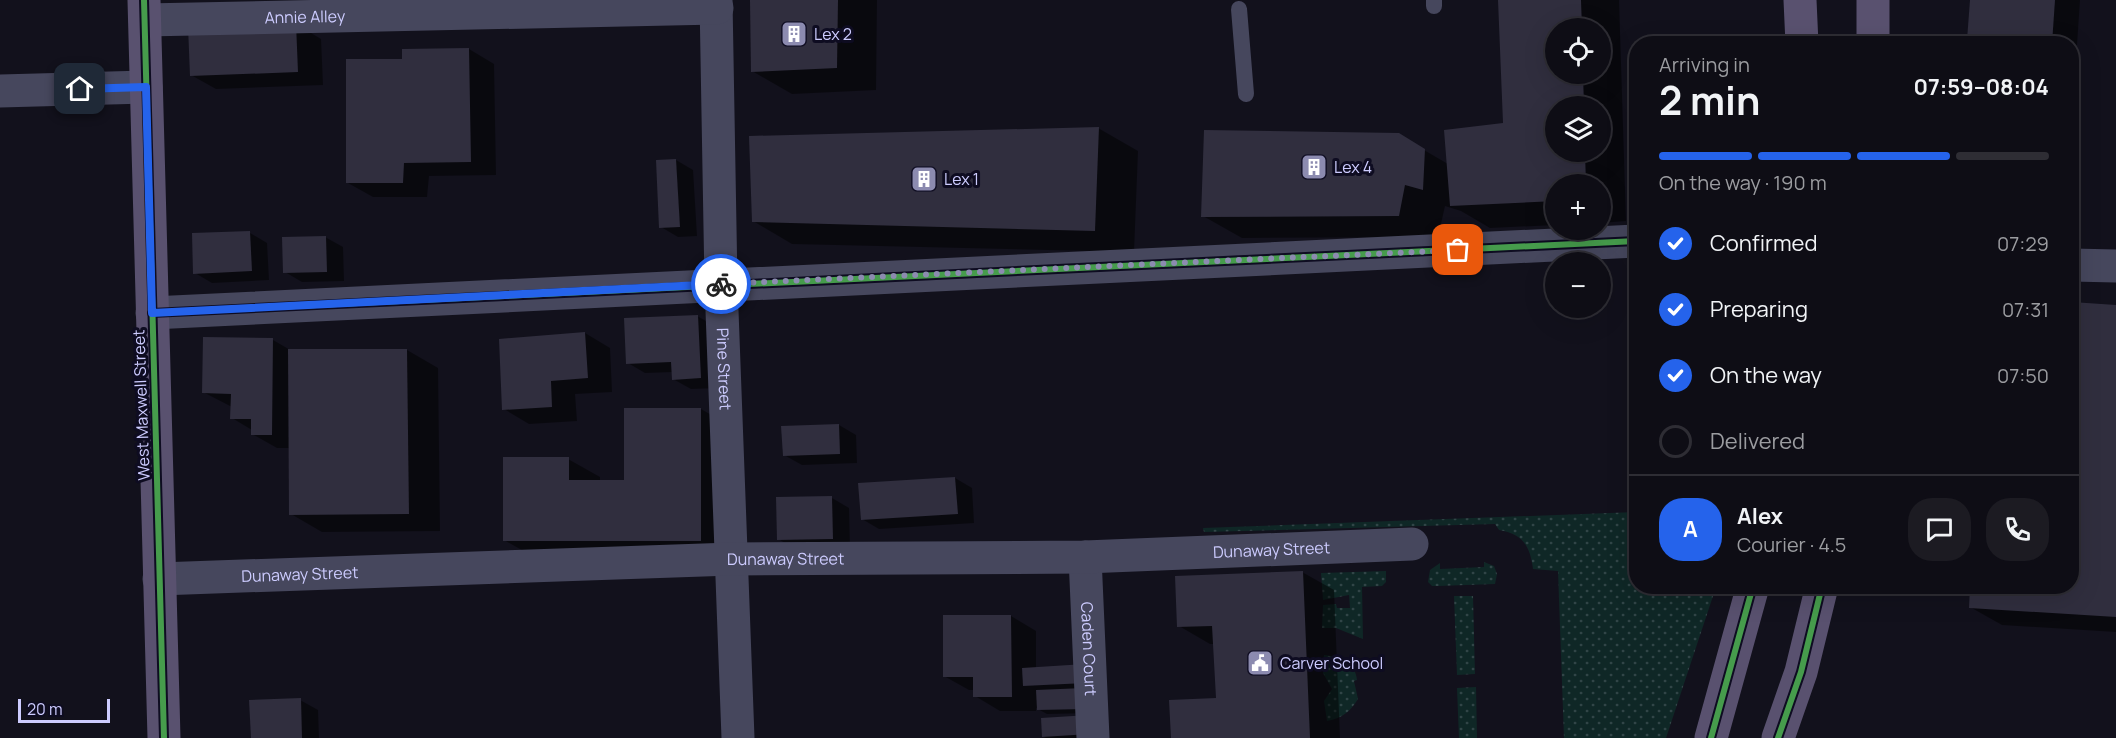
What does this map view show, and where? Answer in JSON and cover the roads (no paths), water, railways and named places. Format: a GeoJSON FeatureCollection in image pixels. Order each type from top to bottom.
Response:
{"type":"FeatureCollection","features":[{"type":"Feature","properties":{"kind":"main road"},"geometry":{"type":"LineString","coordinates":[[1800,0],[1802,36]]}},
{"type":"Feature","properties":{"kind":"main road"},"geometry":{"type":"LineString","coordinates":[[1873,0],[1873,36]]}},
{"type":"Feature","properties":{"kind":"main road","name":"West Maxwell Street"},"geometry":{"type":"LineString","coordinates":[[145,10],[164,738]]}},
{"type":"Feature","properties":{"kind":"main road"},"geometry":{"type":"LineString","coordinates":[[1711,738],[1751,594]]}},
{"type":"Feature","properties":{"kind":"main road"},"geometry":{"type":"LineString","coordinates":[[1778,738],[1801,672],[1820,594]]}},
{"type":"Feature","properties":{"kind":"street","name":"Annie Alley"},"geometry":{"type":"LineString","coordinates":[[145,10],[717,4]]}},
{"type":"Feature","properties":{"kind":"street","name":"Pine Street"},"geometry":{"type":"LineString","coordinates":[[717,4],[721,284],[738,738]]}},
{"type":"Feature","properties":{"kind":"street"},"geometry":{"type":"LineString","coordinates":[[0,91],[146,87]]}},
{"type":"Feature","properties":{"kind":"street"},"geometry":{"type":"LineString","coordinates":[[152,313],[1629,241]]}},
{"type":"Feature","properties":{"kind":"street"},"geometry":{"type":"LineString","coordinates":[[2079,265],[2116,266]]}},
{"type":"Feature","properties":{"kind":"street","name":"Dunaway Street"},"geometry":{"type":"LineString","coordinates":[[159,579],[732,559],[1084,557],[1412,544]]}},
{"type":"Feature","properties":{"kind":"street","name":"Caden Court"},"geometry":{"type":"LineString","coordinates":[[1084,557],[1093,738]]}},
{"type":"Feature","properties":{"kind":"lane"},"geometry":{"type":"LineString","coordinates":[[1239,9],[1246,94]]}},
{"type":"Feature","properties":{"kind":"place","name":"Lex 2"},"geometry":{"type":"Point","coordinates":[794,34]}},
{"type":"Feature","properties":{"kind":"place","name":"Lex 4"},"geometry":{"type":"Point","coordinates":[1314,167]}},
{"type":"Feature","properties":{"kind":"place","name":"Lex 1"},"geometry":{"type":"Point","coordinates":[924,179]}},
{"type":"Feature","properties":{"kind":"place","name":"Carver School"},"geometry":{"type":"Point","coordinates":[1260,663]}}]}
